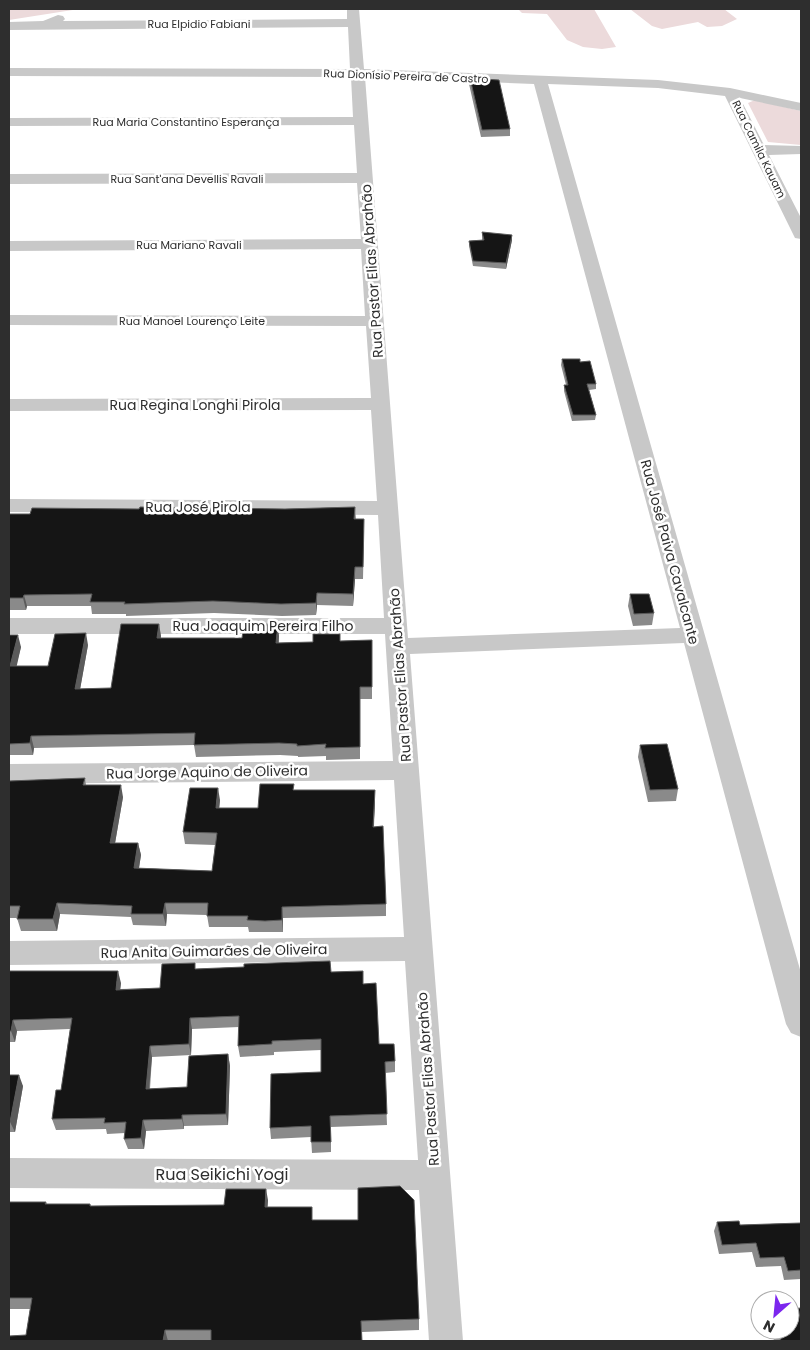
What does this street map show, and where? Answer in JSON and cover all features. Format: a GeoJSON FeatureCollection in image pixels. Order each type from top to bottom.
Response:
{"type":"FeatureCollection","features":[{"type":"Feature","properties":{"kind":"street"},"geometry":{"type":"LineString","coordinates":[[10,28],[44,25],[84,12]]}},
{"type":"Feature","properties":{"kind":"street","name":"Rua Elpidio Fabiani"},"geometry":{"type":"LineString","coordinates":[[44,25],[354,16]]}},
{"type":"Feature","properties":{"kind":"street","name":"Rua Pastor Elias Abrahão"},"geometry":{"type":"LineString","coordinates":[[354,16],[446,1341]]}},
{"type":"Feature","properties":{"kind":"street","name":"Rua Dionísio Pereira de Castro"},"geometry":{"type":"LineString","coordinates":[[9,72],[358,73],[658,84],[730,92],[801,107]]}},
{"type":"Feature","properties":{"kind":"street","name":"Rua José Paiva Cavalcante"},"geometry":{"type":"LineString","coordinates":[[540,80],[801,1024]]}},
{"type":"Feature","properties":{"kind":"street","name":"Rua Camila Kauam"},"geometry":{"type":"LineString","coordinates":[[730,92],[759,150],[795,211],[801,234]]}},
{"type":"Feature","properties":{"kind":"street","name":"Rua Maria Constantino Esperança"},"geometry":{"type":"LineString","coordinates":[[9,122],[362,121]]}},
{"type":"Feature","properties":{"kind":"street"},"geometry":{"type":"LineString","coordinates":[[759,150],[801,150]]}},
{"type":"Feature","properties":{"kind":"street","name":"Rua Sant'ana Devellis Ravali"},"geometry":{"type":"LineString","coordinates":[[9,179],[365,178]]}},
{"type":"Feature","properties":{"kind":"street","name":"Rua Mariano Ravali"},"geometry":{"type":"LineString","coordinates":[[9,246],[370,244]]}},
{"type":"Feature","properties":{"kind":"street","name":"Rua Manoel Lourenço Leite"},"geometry":{"type":"LineString","coordinates":[[9,320],[375,321]]}},
{"type":"Feature","properties":{"kind":"street","name":"Rua Regina Longhi Pirola"},"geometry":{"type":"LineString","coordinates":[[9,405],[381,404]]}},
{"type":"Feature","properties":{"kind":"street","name":"Rua José Pirola"},"geometry":{"type":"LineString","coordinates":[[9,506],[388,508]]}},
{"type":"Feature","properties":{"kind":"street","name":"Rua Joaquim Pereira Filho"},"geometry":{"type":"LineString","coordinates":[[9,626],[397,636],[693,635]]}},
{"type":"Feature","properties":{"kind":"street","name":"Rua Jorge Aquino de Oliveira"},"geometry":{"type":"LineString","coordinates":[[9,774],[406,770]]}},
{"type":"Feature","properties":{"kind":"street","name":"Rua Anita Guimarães de Oliveira"},"geometry":{"type":"LineString","coordinates":[[9,953],[419,949]]}},
{"type":"Feature","properties":{"kind":"street","name":"Rua Seikichi Yogi"},"geometry":{"type":"LineString","coordinates":[[9,1173],[435,1175]]}},
{"type":"Feature","properties":{"kind":"shaded area"},"geometry":{"type":"Polygon","coordinates":[[[9,9],[79,9],[9,20],[9,9]]]}},
{"type":"Feature","properties":{"kind":"shaded area"},"geometry":{"type":"Polygon","coordinates":[[[518,9],[594,9],[616,47],[602,49],[583,47],[567,40],[547,14],[522,13],[518,9]]]}},
{"type":"Feature","properties":{"kind":"shaded area"},"geometry":{"type":"Polygon","coordinates":[[[630,9],[724,9],[737,19],[722,26],[707,27],[698,22],[662,29],[652,26],[630,9]]]}},
{"type":"Feature","properties":{"kind":"shaded area"},"geometry":{"type":"Polygon","coordinates":[[[755,100],[801,111],[801,145],[768,142],[748,103],[755,100]]]}},
{"type":"Feature","properties":{"kind":"building"},"geometry":{"type":"Polygon","coordinates":[[[470,78],[499,80],[510,129],[482,130],[470,78]]]}},
{"type":"Feature","properties":{"kind":"building"},"geometry":{"type":"Polygon","coordinates":[[[482,232],[512,235],[506,263],[473,261],[469,241],[484,240],[482,232]]]}},
{"type":"Feature","properties":{"kind":"building"},"geometry":{"type":"Polygon","coordinates":[[[562,359],[580,359],[580,362],[590,361],[596,384],[587,384],[596,415],[573,415],[564,385],[568,385],[562,359]]]}},
{"type":"Feature","properties":{"kind":"building"},"geometry":{"type":"Polygon","coordinates":[[[140,507],[285,509],[355,507],[354,519],[364,519],[363,567],[355,567],[353,594],[317,593],[316,603],[281,604],[213,601],[124,604],[125,602],[90,602],[92,594],[24,595],[23,598],[9,598],[9,514],[30,514],[32,508],[139,509],[140,507]]]}},
{"type":"Feature","properties":{"kind":"building"},"geometry":{"type":"Polygon","coordinates":[[[630,594],[649,594],[654,613],[634,614],[630,594]]]}},
{"type":"Feature","properties":{"kind":"building"},"geometry":{"type":"Polygon","coordinates":[[[121,624],[159,624],[157,638],[242,638],[244,624],[278,624],[276,643],[313,642],[313,634],[340,634],[340,641],[372,640],[372,687],[360,687],[360,747],[325,748],[326,744],[297,746],[297,744],[279,743],[194,745],[195,733],[31,736],[30,743],[9,744],[9,635],[18,635],[10,666],[48,666],[55,634],[86,633],[75,689],[111,688],[121,624]]]}},
{"type":"Feature","properties":{"kind":"building"},"geometry":{"type":"Polygon","coordinates":[[[667,744],[678,789],[650,790],[640,745],[667,744]]]}},
{"type":"Feature","properties":{"kind":"building"},"geometry":{"type":"Polygon","coordinates":[[[85,778],[83,785],[121,785],[110,843],[138,843],[134,868],[212,871],[217,833],[183,832],[190,788],[218,788],[216,808],[258,808],[260,784],[294,784],[293,790],[375,790],[373,827],[383,826],[386,904],[282,907],[282,920],[265,921],[247,920],[248,916],[207,916],[208,903],[165,903],[163,914],[131,914],[132,906],[57,903],[53,919],[17,919],[20,906],[9,906],[9,781],[85,778]]]}},
{"type":"Feature","properties":{"kind":"building"},"geometry":{"type":"Polygon","coordinates":[[[330,961],[331,972],[363,971],[363,984],[376,983],[379,1044],[394,1044],[395,1061],[385,1062],[387,1114],[330,1116],[331,1142],[311,1142],[311,1126],[270,1128],[271,1074],[321,1072],[321,1039],[272,1041],[272,1044],[238,1046],[239,1016],[190,1018],[189,1044],[150,1046],[146,1089],[187,1087],[189,1056],[228,1054],[226,1114],[182,1115],[182,1119],[143,1120],[141,1138],[124,1139],[126,1122],[104,1123],[105,1118],[52,1119],[56,1090],[61,1090],[72,1018],[13,1020],[11,1031],[9,1031],[9,971],[118,971],[116,990],[160,988],[162,964],[195,963],[195,969],[244,967],[244,964],[330,961]]]}},
{"type":"Feature","properties":{"kind":"building"},"geometry":{"type":"Polygon","coordinates":[[[9,1075],[19,1075],[10,1122],[9,1122],[9,1075]]]}},
{"type":"Feature","properties":{"kind":"building"},"geometry":{"type":"Polygon","coordinates":[[[400,1186],[414,1200],[419,1319],[361,1321],[362,1341],[211,1341],[211,1330],[165,1330],[163,1341],[9,1341],[9,1336],[26,1335],[32,1298],[9,1298],[9,1202],[90,1204],[90,1206],[224,1205],[226,1189],[266,1189],[265,1207],[312,1207],[312,1220],[358,1220],[358,1188],[400,1186]]]}},
{"type":"Feature","properties":{"kind":"building"},"geometry":{"type":"Polygon","coordinates":[[[739,1221],[740,1225],[801,1223],[801,1270],[788,1271],[784,1257],[760,1258],[756,1243],[722,1245],[717,1222],[739,1221]]]}},
{"type":"Feature","properties":{"kind":"building"},"geometry":{"type":"Polygon","coordinates":[[[800,1308],[801,1341],[781,1341],[800,1340],[800,1308]]]}}]}
